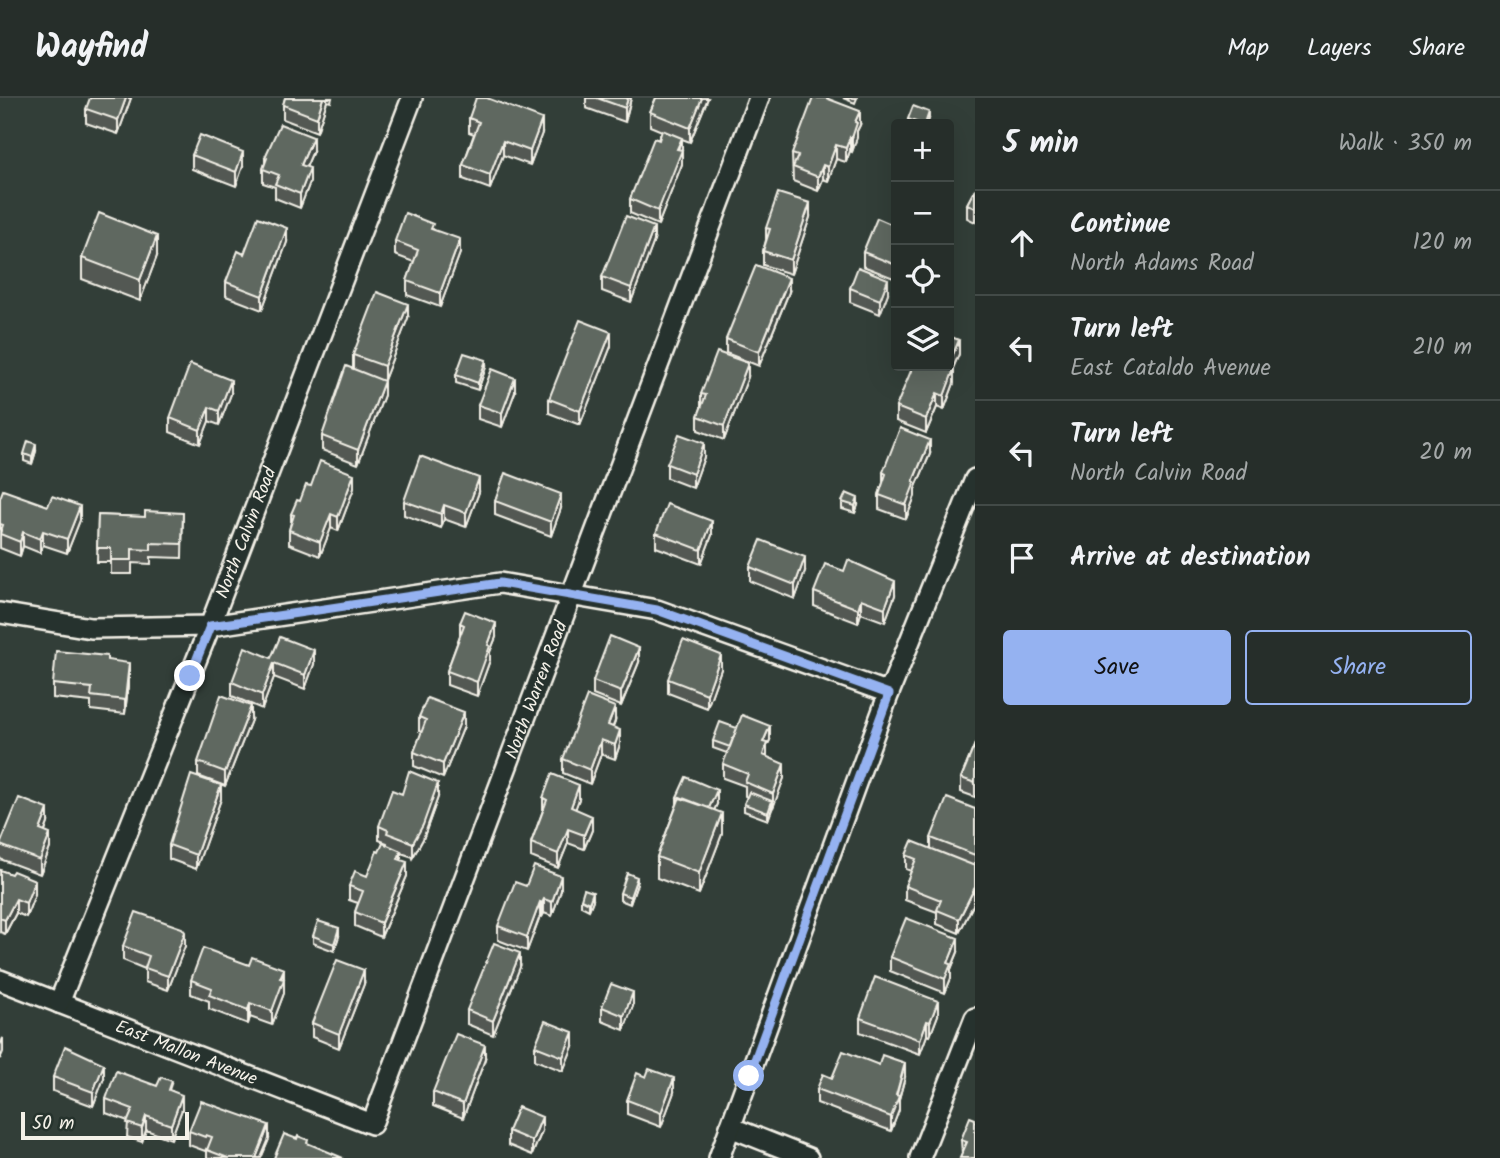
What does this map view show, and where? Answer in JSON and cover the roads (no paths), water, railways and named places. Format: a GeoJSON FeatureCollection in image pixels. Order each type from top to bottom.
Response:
{"type":"FeatureCollection","features":[{"type":"Feature","properties":{"kind":"street","name":"North Calvin Road"},"geometry":{"type":"LineString","coordinates":[[59,1003],[210,626],[412,98]]}},
{"type":"Feature","properties":{"kind":"street","name":"North Warren Road"},"geometry":{"type":"LineString","coordinates":[[372,1124],[759,98]]}},
{"type":"Feature","properties":{"kind":"street"},"geometry":{"type":"LineString","coordinates":[[719,1158],[889,694],[975,480]]}},
{"type":"Feature","properties":{"kind":"street"},"geometry":{"type":"LineString","coordinates":[[0,613],[91,628],[210,626],[500,583],[657,610],[889,694]]}},
{"type":"Feature","properties":{"kind":"street","name":"East Mallon Avenue"},"geometry":{"type":"LineString","coordinates":[[0,980],[372,1124]]}},
{"type":"Feature","properties":{"kind":"street"},"geometry":{"type":"LineString","coordinates":[[920,1158],[975,1018]]}},
{"type":"Feature","properties":{"kind":"street"},"geometry":{"type":"LineString","coordinates":[[730,1127],[808,1158]]}}]}
